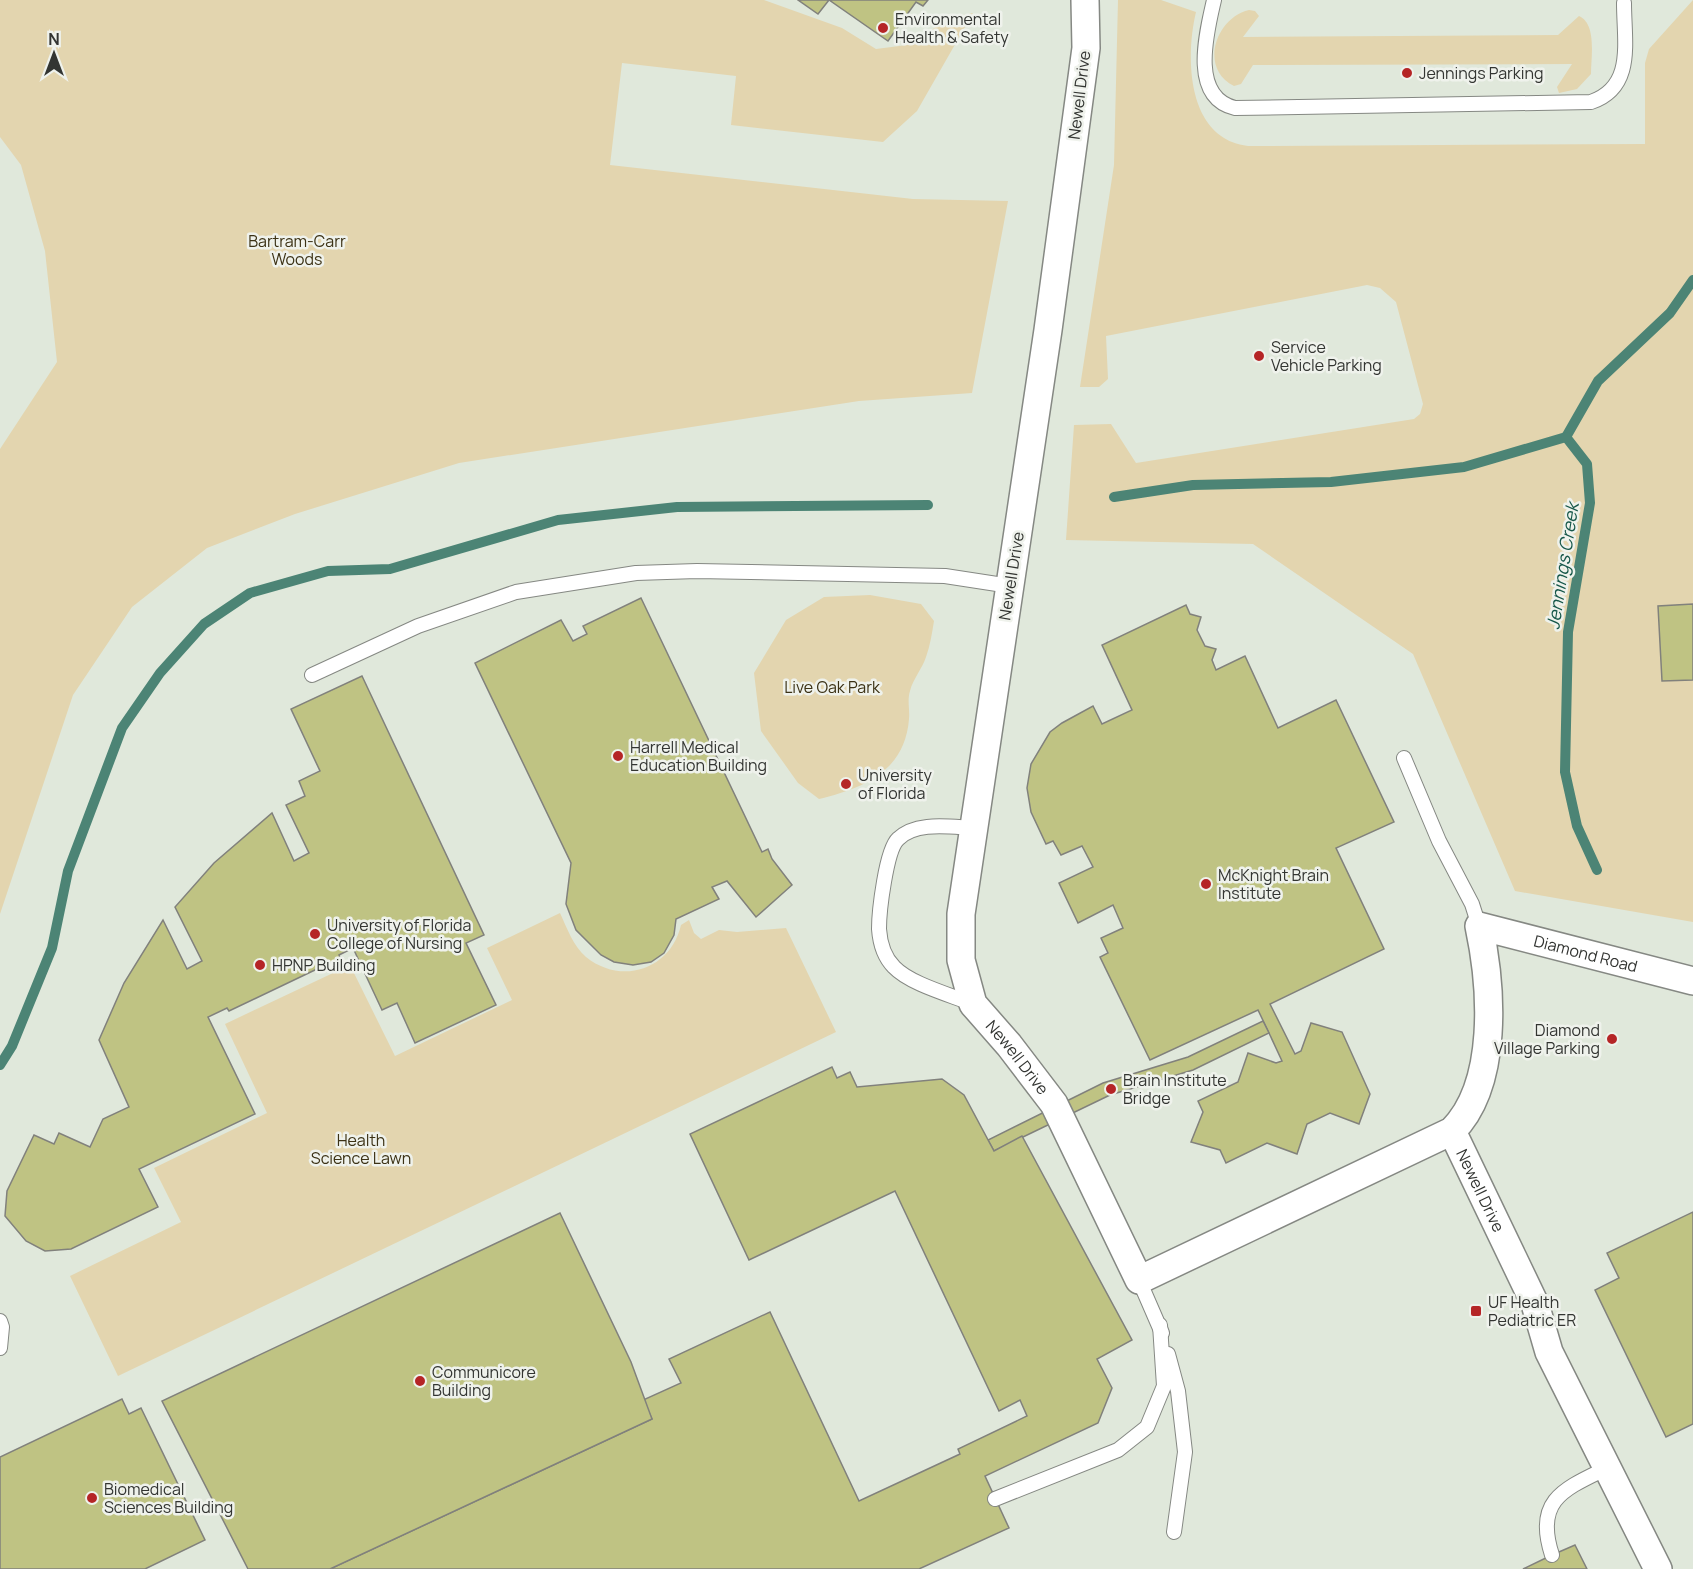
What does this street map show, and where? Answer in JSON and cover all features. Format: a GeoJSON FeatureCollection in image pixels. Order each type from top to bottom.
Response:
{"type":"FeatureCollection","features":[{"type":"Feature","properties":{"kind":"street","name":"Newell Drive"},"geometry":{"type":"LineString","coordinates":[[1085,0],[1086,48],[1050,319],[961,914],[961,960],[973,1004],[1009,1045],[1064,1121],[1139,1280],[1452,1131],[1535,1304],[1549,1352],[1658,1569]]}},
{"type":"Feature","properties":{"kind":"street","name":"Diamond Road"},"geometry":{"type":"LineString","coordinates":[[1479,926],[1693,981]]}},
{"type":"Feature","properties":{"kind":"street"},"geometry":{"type":"LineString","coordinates":[[1452,1131],[1464,1119],[1477,1093],[1485,1055],[1487,978],[1479,926]]}},
{"type":"Feature","properties":{"kind":"lane"},"geometry":{"type":"LineString","coordinates":[[1214,0],[1204,45],[1208,82],[1223,104],[1235,108],[1591,102],[1614,89],[1622,76],[1624,3]]}},
{"type":"Feature","properties":{"kind":"lane"},"geometry":{"type":"LineString","coordinates":[[312,675],[418,626],[516,592],[636,573],[697,571],[945,576],[1010,586]]}},
{"type":"Feature","properties":{"kind":"lane"},"geometry":{"type":"LineString","coordinates":[[1404,758],[1439,841],[1472,904],[1479,926]]}},
{"type":"Feature","properties":{"kind":"lane"},"geometry":{"type":"LineString","coordinates":[[973,1004],[908,977],[894,967],[883,951],[879,928],[889,856],[897,840],[911,831],[932,827],[974,828]]}},
{"type":"Feature","properties":{"kind":"lane"},"geometry":{"type":"LineString","coordinates":[[1139,1280],[1160,1325],[1178,1391],[1185,1452],[1174,1532]]}},
{"type":"Feature","properties":{"kind":"lane"},"geometry":{"type":"LineString","coordinates":[[0,1321],[0,1348]]}},
{"type":"Feature","properties":{"kind":"lane"},"geometry":{"type":"LineString","coordinates":[[995,1499],[1118,1450],[1147,1427],[1164,1386],[1160,1325]]}},
{"type":"Feature","properties":{"kind":"lane"},"geometry":{"type":"LineString","coordinates":[[1552,1556],[1545,1534],[1552,1505],[1566,1487],[1607,1468]]}},
{"type":"Feature","properties":{"kind":"shaded area","name":"University of Florida"},"geometry":{"type":"Polygon","coordinates":[[[0,0],[1693,0],[1693,1569],[0,1569],[0,0]]]}},
{"type":"Feature","properties":{"kind":"green space","name":"Bartram-Carr Woods"},"geometry":{"type":"Polygon","coordinates":[[[0,0],[764,0],[842,28],[876,49],[915,44],[945,19],[973,13],[917,111],[883,142],[731,125],[736,76],[622,63],[610,165],[913,199],[1008,201],[972,393],[859,401],[459,463],[295,514],[207,548],[132,607],[73,695],[0,914],[0,449],[57,362],[45,251],[21,165],[0,137],[0,0]]]}},
{"type":"Feature","properties":{"kind":"green space"},"geometry":{"type":"Polygon","coordinates":[[[1118,0],[1161,0],[1196,12],[1191,51],[1192,73],[1195,94],[1202,113],[1213,129],[1228,140],[1248,146],[1645,144],[1645,63],[1649,49],[1693,0],[1693,922],[1515,891],[1413,654],[1253,544],[1066,540],[1074,425],[1111,424],[1136,463],[1414,419],[1420,414],[1423,404],[1396,302],[1380,288],[1367,285],[1106,336],[1108,379],[1099,387],[1080,387],[1114,165],[1118,0]]]}},
{"type":"Feature","properties":{"kind":"green space"},"geometry":{"type":"Polygon","coordinates":[[[1249,10],[1255,11],[1259,16],[1243,37],[1558,35],[1579,16],[1585,20],[1591,33],[1591,74],[1577,89],[1559,93],[1557,87],[1572,64],[1253,65],[1241,84],[1234,86],[1223,78],[1217,68],[1214,57],[1216,45],[1227,23],[1237,15],[1249,10]]]}},
{"type":"Feature","properties":{"kind":"green space","name":"Live Oak Park"},"geometry":{"type":"Polygon","coordinates":[[[870,595],[921,604],[934,621],[929,648],[910,691],[909,719],[906,737],[900,752],[891,764],[866,783],[819,799],[798,783],[761,731],[754,673],[786,620],[824,597],[870,595]]]}},
{"type":"Feature","properties":{"kind":"green space","name":"Health Science Lawn"},"geometry":{"type":"Polygon","coordinates":[[[560,913],[581,953],[600,966],[629,971],[656,962],[667,953],[676,940],[681,925],[689,920],[694,933],[701,939],[719,930],[737,932],[786,928],[836,1032],[118,1376],[70,1276],[181,1222],[154,1168],[267,1113],[225,1024],[350,965],[395,1056],[512,1000],[487,948],[560,913]]]}},
{"type":"Feature","properties":{"kind":"building"},"geometry":{"type":"Polygon","coordinates":[[[798,0],[829,0],[818,14],[798,0]]]}},
{"type":"Feature","properties":{"kind":"building","name":"Environmental Health & Safety"},"geometry":{"type":"Polygon","coordinates":[[[829,0],[928,0],[923,6],[916,2],[888,41],[829,0]]]}},
{"type":"Feature","properties":{"kind":"building","name":"Harrell Medical Education Building"},"geometry":{"type":"Polygon","coordinates":[[[641,598],[762,852],[768,849],[772,859],[792,885],[756,917],[727,881],[712,887],[719,899],[676,919],[674,935],[664,953],[651,962],[633,965],[614,962],[601,955],[576,930],[566,904],[571,863],[475,663],[561,620],[573,641],[587,634],[583,626],[641,598]]]}},
{"type":"Feature","properties":{"kind":"building"},"geometry":{"type":"Polygon","coordinates":[[[1693,604],[1693,680],[1662,681],[1658,606],[1693,604]]]}},
{"type":"Feature","properties":{"kind":"building","name":"McKnight Brain Institute"},"geometry":{"type":"Polygon","coordinates":[[[1186,605],[1190,614],[1201,617],[1197,630],[1205,646],[1216,649],[1212,660],[1216,670],[1245,656],[1278,728],[1336,700],[1394,822],[1336,848],[1384,949],[1270,1004],[1295,1054],[1301,1051],[1311,1023],[1342,1032],[1370,1094],[1359,1124],[1330,1113],[1307,1124],[1297,1154],[1267,1143],[1226,1163],[1220,1150],[1191,1142],[1203,1112],[1198,1101],[1238,1082],[1248,1053],[1276,1063],[1282,1061],[1258,1010],[1150,1060],[1100,957],[1108,953],[1101,938],[1123,928],[1113,905],[1078,923],[1059,883],[1093,867],[1082,846],[1061,855],[1053,841],[1046,844],[1031,812],[1027,788],[1031,764],[1050,732],[1093,706],[1102,724],[1132,710],[1102,645],[1186,605]]]}},
{"type":"Feature","properties":{"kind":"building","name":"HPNP Building"},"geometry":{"type":"Polygon","coordinates":[[[362,676],[484,935],[466,943],[496,1005],[415,1043],[397,1003],[382,1010],[353,948],[339,955],[340,958],[229,1011],[227,1008],[208,1017],[255,1114],[139,1169],[158,1207],[71,1249],[45,1251],[26,1241],[5,1216],[7,1191],[34,1135],[54,1144],[59,1133],[90,1147],[103,1119],[129,1107],[99,1040],[124,983],[163,920],[187,969],[202,961],[175,907],[214,863],[272,813],[294,861],[309,853],[286,805],[305,796],[299,781],[320,771],[291,709],[362,676]]]}},
{"type":"Feature","properties":{"kind":"building","name":"Brain Institute Bridge"},"geometry":{"type":"Polygon","coordinates":[[[1263,1021],[1269,1033],[1193,1070],[1110,1095],[994,1151],[988,1140],[1103,1083],[1188,1057],[1263,1021]]]}},
{"type":"Feature","properties":{"kind":"building"},"geometry":{"type":"Polygon","coordinates":[[[832,1067],[837,1078],[850,1072],[857,1087],[942,1079],[964,1095],[994,1151],[1022,1136],[1132,1340],[1097,1359],[1112,1388],[1098,1423],[985,1476],[1009,1528],[919,1569],[330,1569],[652,1419],[643,1400],[681,1383],[669,1359],[770,1312],[859,1501],[960,1454],[958,1449],[1027,1416],[1020,1400],[999,1411],[895,1191],[749,1260],[690,1134],[832,1067]]]}},
{"type":"Feature","properties":{"kind":"building"},"geometry":{"type":"Polygon","coordinates":[[[1693,1212],[1693,1424],[1666,1437],[1595,1290],[1619,1278],[1607,1253],[1693,1212]]]}},
{"type":"Feature","properties":{"kind":"building","name":"Communicore Building"},"geometry":{"type":"Polygon","coordinates":[[[560,1213],[631,1362],[652,1419],[330,1569],[248,1569],[162,1401],[560,1213]]]}},
{"type":"Feature","properties":{"kind":"building","name":"Biomedical Sciences Building"},"geometry":{"type":"Polygon","coordinates":[[[122,1399],[129,1414],[141,1408],[205,1540],[145,1569],[0,1569],[0,1457],[122,1399]]]}},
{"type":"Feature","properties":{"kind":"building"},"geometry":{"type":"Polygon","coordinates":[[[1575,1545],[1587,1569],[1523,1569],[1552,1555],[1575,1545]]]}},
{"type":"Feature","properties":{"kind":"waterway","name":"Jennings Creek"},"geometry":{"type":"LineString","coordinates":[[1566,437],[1598,381],[1670,313],[1693,280]]}},
{"type":"Feature","properties":{"kind":"waterway","name":"Jennings Creek"},"geometry":{"type":"LineString","coordinates":[[1566,437],[1587,464],[1590,503],[1568,632],[1565,772],[1577,826],[1597,870]]}},
{"type":"Feature","properties":{"kind":"waterway"},"geometry":{"type":"LineString","coordinates":[[1114,497],[1193,485],[1331,482],[1464,467],[1566,437]]}},
{"type":"Feature","properties":{"kind":"waterway"},"geometry":{"type":"LineString","coordinates":[[0,1065],[12,1046],[52,948],[68,871],[122,728],[160,673],[204,624],[250,593],[328,571],[390,569],[558,520],[677,507],[928,505]]}},
{"type":"Feature","properties":{"kind":"place","name":"Environmental Health & Safety"},"geometry":{"type":"Point","coordinates":[883,28]}},
{"type":"Feature","properties":{"kind":"place","name":"Jennings Parking"},"geometry":{"type":"Point","coordinates":[1407,73]}},
{"type":"Feature","properties":{"kind":"place","name":"Service Vehicle Parking"},"geometry":{"type":"Point","coordinates":[1259,356]}},
{"type":"Feature","properties":{"kind":"place","name":"Harrell Medical Education Building"},"geometry":{"type":"Point","coordinates":[618,756]}},
{"type":"Feature","properties":{"kind":"place","name":"University of Florida"},"geometry":{"type":"Point","coordinates":[846,784]}},
{"type":"Feature","properties":{"kind":"place","name":"McKnight Brain Institute"},"geometry":{"type":"Point","coordinates":[1206,884]}},
{"type":"Feature","properties":{"kind":"place","name":"University of Florida College of Nursing"},"geometry":{"type":"Point","coordinates":[315,934]}},
{"type":"Feature","properties":{"kind":"place","name":"HPNP Building"},"geometry":{"type":"Point","coordinates":[260,965]}},
{"type":"Feature","properties":{"kind":"place","name":"Diamond Village Parking"},"geometry":{"type":"Point","coordinates":[1612,1039]}},
{"type":"Feature","properties":{"kind":"place","name":"Brain Institute Bridge"},"geometry":{"type":"Point","coordinates":[1111,1089]}},
{"type":"Feature","properties":{"kind":"place","name":"UF Health Pediatric ER"},"geometry":{"type":"Point","coordinates":[1476,1311]}},
{"type":"Feature","properties":{"kind":"place","name":"Communicore Building"},"geometry":{"type":"Point","coordinates":[420,1381]}},
{"type":"Feature","properties":{"kind":"place","name":"Biomedical Sciences Building"},"geometry":{"type":"Point","coordinates":[92,1498]}}]}
